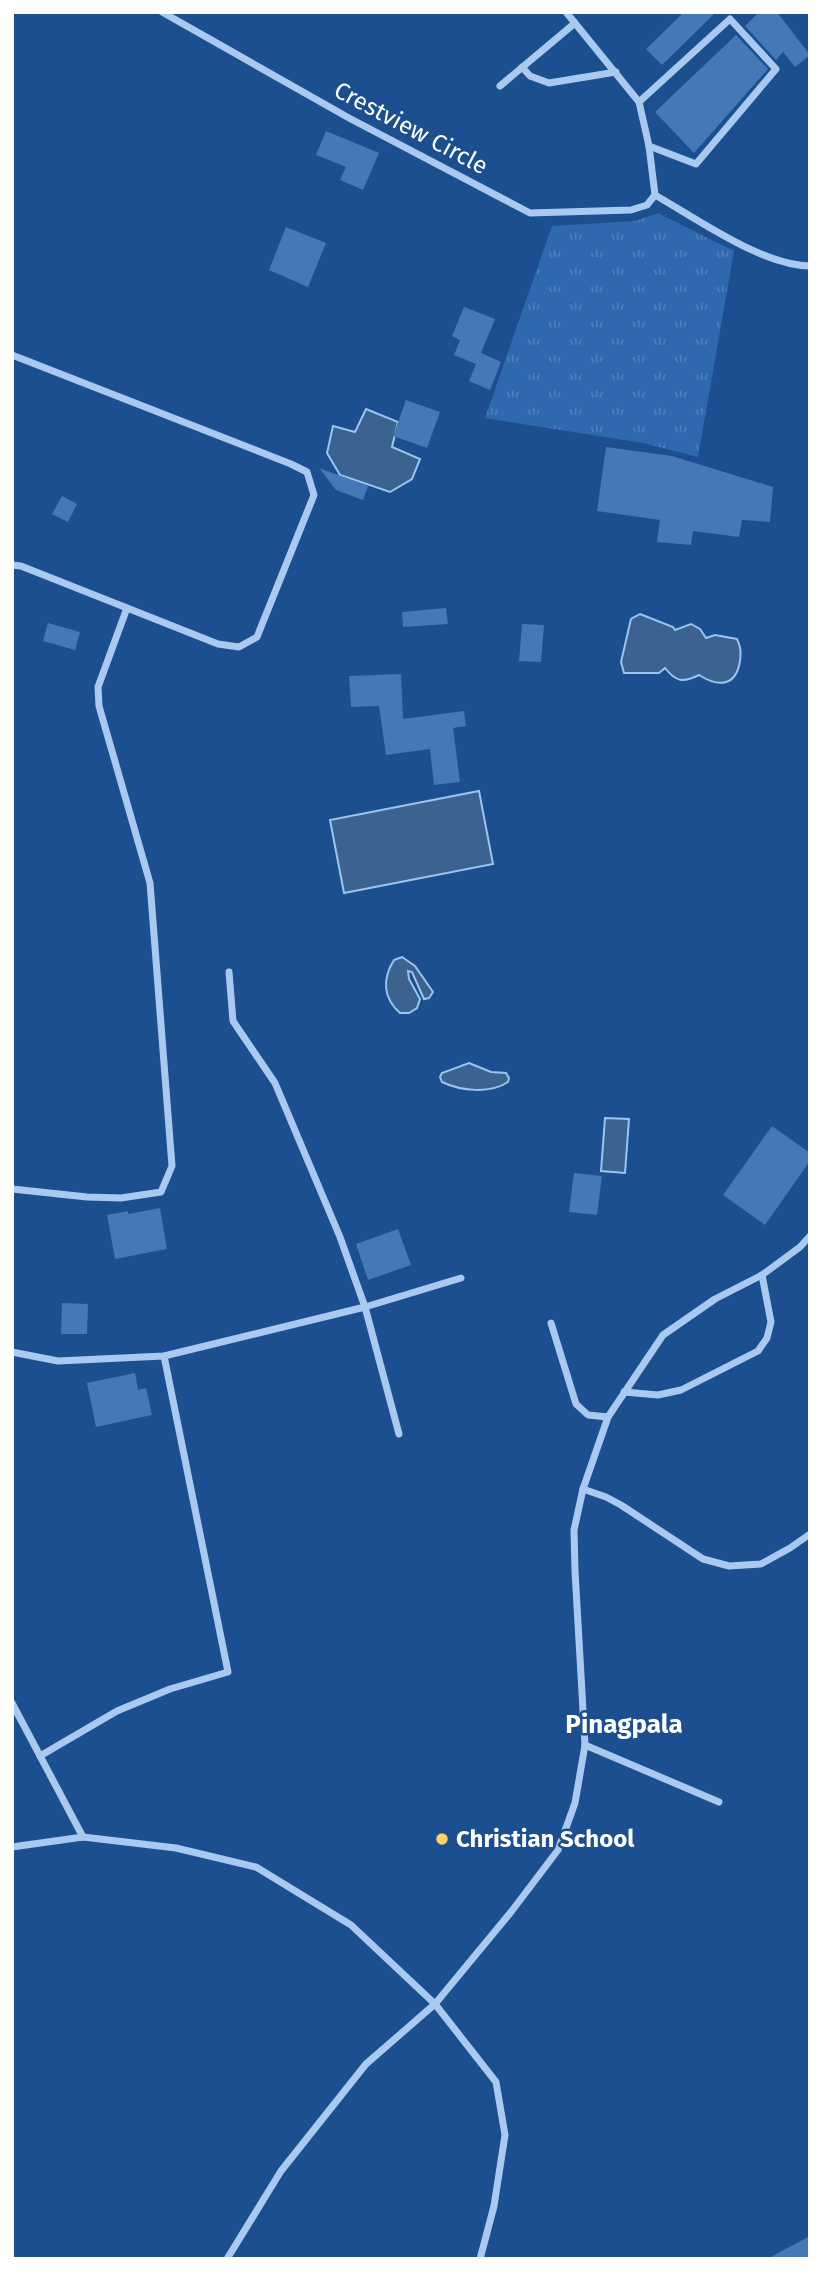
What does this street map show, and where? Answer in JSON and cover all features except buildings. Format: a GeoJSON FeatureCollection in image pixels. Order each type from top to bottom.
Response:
{"type":"FeatureCollection","features":[{"type":"Feature","properties":{"kind":"street","name":"Crestview Circle"},"geometry":{"type":"LineString","coordinates":[[162,12],[349,118],[530,213],[631,210],[647,205],[655,195]]}},
{"type":"Feature","properties":{"kind":"street"},"geometry":{"type":"LineString","coordinates":[[566,12],[639,102],[649,146],[655,195],[754,251],[797,266],[810,266]]}},
{"type":"Feature","properties":{"kind":"street"},"geometry":{"type":"LineString","coordinates":[[639,102],[730,19],[776,69],[696,164],[649,146]]}},
{"type":"Feature","properties":{"kind":"street"},"geometry":{"type":"LineString","coordinates":[[500,86],[575,23]]}},
{"type":"Feature","properties":{"kind":"street"},"geometry":{"type":"LineString","coordinates":[[522,67],[530,76],[549,83],[616,72]]}},
{"type":"Feature","properties":{"kind":"street"},"geometry":{"type":"LineString","coordinates":[[12,355],[291,464],[307,472],[314,495],[257,637],[239,647],[218,644],[21,566],[12,565]]}},
{"type":"Feature","properties":{"kind":"street"},"geometry":{"type":"LineString","coordinates":[[12,1189],[87,1198],[121,1198],[162,1192],[172,1166],[149,883],[99,706],[98,687],[127,608]]}},
{"type":"Feature","properties":{"kind":"street"},"geometry":{"type":"LineString","coordinates":[[229,972],[233,1021],[275,1083],[340,1237],[365,1307],[399,1434]]}},
{"type":"Feature","properties":{"kind":"street"},"geometry":{"type":"LineString","coordinates":[[227,2259],[281,2171],[366,2064],[435,2004],[558,1850],[575,1803],[585,1745],[574,1530],[583,1489],[608,1417],[663,1335],[715,1299],[762,1275],[810,1237]]}},
{"type":"Feature","properties":{"kind":"street"},"geometry":{"type":"LineString","coordinates":[[624,1392],[657,1395],[681,1390],[758,1351],[767,1338],[771,1322],[762,1275]]}},
{"type":"Feature","properties":{"kind":"street"},"geometry":{"type":"LineString","coordinates":[[12,1352],[58,1362],[164,1356],[365,1307],[461,1278]]}},
{"type":"Feature","properties":{"kind":"street"},"geometry":{"type":"LineString","coordinates":[[551,1323],[576,1404],[588,1415],[608,1417]]}},
{"type":"Feature","properties":{"kind":"street"},"geometry":{"type":"LineString","coordinates":[[40,1756],[117,1711],[170,1689],[228,1672],[164,1356]]}},
{"type":"Feature","properties":{"kind":"street"},"geometry":{"type":"LineString","coordinates":[[583,1489],[621,1505],[703,1559],[729,1566],[761,1564],[810,1534]]}},
{"type":"Feature","properties":{"kind":"street"},"geometry":{"type":"LineString","coordinates":[[12,1703],[83,1837]]}},
{"type":"Feature","properties":{"kind":"street"},"geometry":{"type":"LineString","coordinates":[[585,1745],[719,1802]]}},
{"type":"Feature","properties":{"kind":"street"},"geometry":{"type":"LineString","coordinates":[[12,1847],[83,1837],[176,1848],[256,1867],[351,1924],[435,2004],[496,2082],[505,2135],[494,2206],[480,2259]]}},
{"type":"Feature","properties":{"kind":"green space"},"geometry":{"type":"Polygon","coordinates":[[[658,213],[734,251],[698,457],[643,443],[485,418],[552,226],[635,221],[658,213]]]}},
{"type":"Feature","properties":{"kind":"shaded area"},"geometry":{"type":"Polygon","coordinates":[[[366,409],[398,422],[392,447],[420,459],[412,479],[390,492],[340,475],[327,453],[333,426],[355,432],[366,409]]]}},
{"type":"Feature","properties":{"kind":"shaded area"},"geometry":{"type":"Polygon","coordinates":[[[640,614],[675,630],[691,624],[700,629],[706,638],[715,635],[737,639],[741,655],[735,676],[719,683],[699,675],[680,680],[665,668],[659,673],[624,673],[621,662],[631,619],[640,614]]]}},
{"type":"Feature","properties":{"kind":"shaded area"},"geometry":{"type":"Polygon","coordinates":[[[479,791],[493,864],[344,893],[330,820],[479,791]]]}},
{"type":"Feature","properties":{"kind":"shaded area"},"geometry":{"type":"Polygon","coordinates":[[[402,957],[415,966],[433,992],[429,998],[424,999],[412,972],[408,971],[409,979],[420,999],[417,1008],[409,1013],[400,1013],[394,1007],[386,988],[390,967],[394,960],[402,957]]]}},
{"type":"Feature","properties":{"kind":"shaded area"},"geometry":{"type":"Polygon","coordinates":[[[469,1063],[491,1072],[506,1073],[508,1082],[493,1088],[475,1090],[442,1082],[442,1073],[469,1063]]]}},
{"type":"Feature","properties":{"kind":"shaded area"},"geometry":{"type":"Polygon","coordinates":[[[605,1118],[629,1119],[625,1173],[601,1171],[605,1118]]]}},
{"type":"Feature","properties":{"kind":"place","name":"Christian School"},"geometry":{"type":"Point","coordinates":[442,1839]}},
{"type":"Feature","properties":{"kind":"district","name":"Pinagpala"},"geometry":{"type":"Point","coordinates":[624,1724]}}]}
